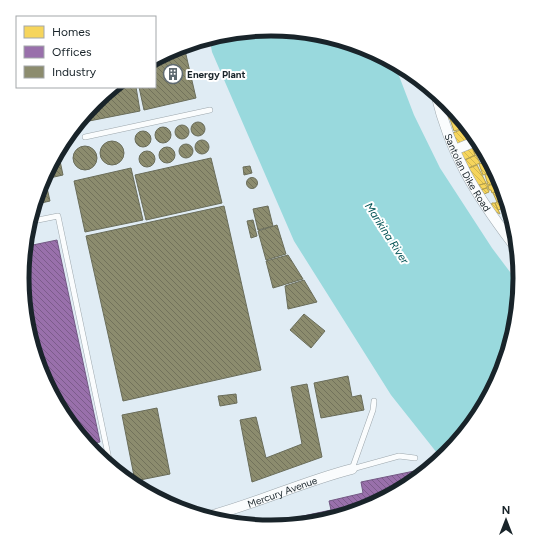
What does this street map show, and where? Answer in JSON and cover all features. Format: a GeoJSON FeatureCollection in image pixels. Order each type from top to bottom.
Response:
{"type":"FeatureCollection","features":[{"type":"Feature","properties":{"kind":"street","name":"Santolan Dike Road"},"geometry":{"type":"LineString","coordinates":[[438,103],[444,125],[457,158],[471,184],[510,239]]}},
{"type":"Feature","properties":{"kind":"street"},"geometry":{"type":"LineString","coordinates":[[457,149],[471,143]]}},
{"type":"Feature","properties":{"kind":"street","name":"Mercury Avenue"},"geometry":{"type":"LineString","coordinates":[[219,514],[249,505],[318,478],[352,469]]}},
{"type":"Feature","properties":{"kind":"lane"},"geometry":{"type":"LineString","coordinates":[[85,137],[210,110]]}},
{"type":"Feature","properties":{"kind":"lane"},"geometry":{"type":"LineString","coordinates":[[36,220],[58,216],[109,458]]}},
{"type":"Feature","properties":{"kind":"lane"},"geometry":{"type":"LineString","coordinates":[[352,469],[373,410],[374,401]]}},
{"type":"Feature","properties":{"kind":"lane"},"geometry":{"type":"LineString","coordinates":[[352,469],[399,456],[415,458]]}},
{"type":"Feature","properties":{"kind":"water","name":"Marikina River"},"geometry":{"type":"Polygon","coordinates":[[[271,36],[303,38],[334,44],[364,54],[397,72],[414,115],[440,168],[492,248],[513,276],[511,310],[505,341],[495,371],[481,399],[463,425],[453,438],[437,454],[391,395],[294,241],[212,52],[210,44],[239,38],[271,36]]]}},
{"type":"Feature","properties":{"kind":"building: Homes"},"geometry":{"type":"Polygon","coordinates":[[[447,112],[453,118],[449,119],[447,112]]]}},
{"type":"Feature","properties":{"kind":"building: Homes"},"geometry":{"type":"Polygon","coordinates":[[[453,118],[461,129],[454,131],[450,119],[453,118]]]}},
{"type":"Feature","properties":{"kind":"building: Homes"},"geometry":{"type":"Polygon","coordinates":[[[462,129],[471,143],[459,148],[453,133],[462,129]]]}},
{"type":"Feature","properties":{"kind":"building: Homes"},"geometry":{"type":"Polygon","coordinates":[[[472,144],[478,153],[475,154],[472,144]]]}},
{"type":"Feature","properties":{"kind":"building: Homes"},"geometry":{"type":"Polygon","coordinates":[[[471,145],[475,155],[462,161],[458,150],[471,145]]]}},
{"type":"Feature","properties":{"kind":"building: Homes"},"geometry":{"type":"Polygon","coordinates":[[[476,155],[480,163],[466,169],[463,161],[476,155]]]}},
{"type":"Feature","properties":{"kind":"building: Homes"},"geometry":{"type":"Polygon","coordinates":[[[484,162],[489,173],[483,175],[479,164],[484,162]]]}},
{"type":"Feature","properties":{"kind":"building: Homes"},"geometry":{"type":"Polygon","coordinates":[[[477,165],[486,183],[476,186],[467,169],[477,165]]]}},
{"type":"Feature","properties":{"kind":"building: Homes"},"geometry":{"type":"Polygon","coordinates":[[[489,173],[494,183],[488,185],[485,175],[489,173]]]}},
{"type":"Feature","properties":{"kind":"building: Homes"},"geometry":{"type":"Polygon","coordinates":[[[486,183],[488,187],[479,191],[477,186],[486,183]]]}},
{"type":"Feature","properties":{"kind":"building: Homes"},"geometry":{"type":"Polygon","coordinates":[[[494,183],[497,191],[492,193],[488,186],[494,183]]]}},
{"type":"Feature","properties":{"kind":"building: Homes"},"geometry":{"type":"Polygon","coordinates":[[[487,188],[489,192],[482,195],[480,190],[487,188]]]}},
{"type":"Feature","properties":{"kind":"building: Homes"},"geometry":{"type":"Polygon","coordinates":[[[497,192],[500,201],[497,202],[493,193],[497,192]]]}},
{"type":"Feature","properties":{"kind":"building: Homes"},"geometry":{"type":"Polygon","coordinates":[[[500,200],[503,208],[498,210],[495,203],[500,200]]]}},
{"type":"Feature","properties":{"kind":"building: Homes"},"geometry":{"type":"Polygon","coordinates":[[[492,203],[495,203],[500,214],[494,211],[491,205],[492,203]]]}},
{"type":"Feature","properties":{"kind":"building: Homes"},"geometry":{"type":"Polygon","coordinates":[[[505,215],[507,224],[506,224],[503,216],[505,215]]]}},
{"type":"Feature","properties":{"kind":"building: Offices"},"geometry":{"type":"Polygon","coordinates":[[[57,240],[100,442],[94,443],[79,425],[61,399],[47,371],[37,341],[31,310],[29,278],[31,245],[57,240]]]}},
{"type":"Feature","properties":{"kind":"building: Offices"},"geometry":{"type":"Polygon","coordinates":[[[418,470],[392,488],[364,502],[334,512],[290,519],[331,510],[329,501],[363,493],[361,482],[418,470]]]}},
{"type":"Feature","properties":{"kind":"building: Industry","name":"Energy Plant"},"geometry":{"type":"Polygon","coordinates":[[[185,52],[196,98],[144,110],[139,88],[156,88],[156,65],[185,52]]]}},
{"type":"Feature","properties":{"kind":"building: Industry"},"geometry":{"type":"Polygon","coordinates":[[[121,88],[136,88],[140,111],[86,122],[111,96],[121,88]]]}},
{"type":"Feature","properties":{"kind":"building: Industry"},"geometry":{"type":"Polygon","coordinates":[[[195,122],[201,122],[205,126],[205,132],[201,136],[195,136],[191,132],[191,126],[195,122]]]}},
{"type":"Feature","properties":{"kind":"building: Industry"},"geometry":{"type":"Polygon","coordinates":[[[179,125],[185,125],[189,129],[189,135],[185,139],[179,139],[175,135],[175,129],[179,125]]]}},
{"type":"Feature","properties":{"kind":"building: Industry"},"geometry":{"type":"Polygon","coordinates":[[[160,127],[166,127],[171,132],[169,141],[166,143],[160,143],[155,138],[155,132],[160,127]]]}},
{"type":"Feature","properties":{"kind":"building: Industry"},"geometry":{"type":"Polygon","coordinates":[[[140,131],[146,131],[151,136],[149,145],[146,147],[140,147],[135,142],[135,136],[140,131]]]}},
{"type":"Feature","properties":{"kind":"building: Industry"},"geometry":{"type":"Polygon","coordinates":[[[199,140],[205,140],[209,144],[209,150],[205,154],[199,154],[195,150],[195,144],[199,140]]]}},
{"type":"Feature","properties":{"kind":"building: Industry"},"geometry":{"type":"Polygon","coordinates":[[[112,141],[120,145],[124,153],[120,161],[112,165],[104,161],[100,153],[104,145],[112,141]]]}},
{"type":"Feature","properties":{"kind":"building: Industry"},"geometry":{"type":"Polygon","coordinates":[[[183,144],[189,144],[193,148],[193,154],[189,158],[183,158],[179,154],[179,148],[183,144]]]}},
{"type":"Feature","properties":{"kind":"building: Industry"},"geometry":{"type":"Polygon","coordinates":[[[85,146],[90,147],[96,153],[96,163],[90,169],[85,170],[80,169],[74,163],[73,158],[74,153],[80,147],[85,146]]]}},
{"type":"Feature","properties":{"kind":"building: Industry"},"geometry":{"type":"Polygon","coordinates":[[[164,147],[170,147],[175,152],[173,161],[170,163],[164,163],[159,158],[159,152],[164,147]]]}},
{"type":"Feature","properties":{"kind":"building: Industry"},"geometry":{"type":"Polygon","coordinates":[[[144,151],[150,151],[155,156],[153,165],[150,167],[144,167],[139,162],[139,156],[144,151]]]}},
{"type":"Feature","properties":{"kind":"building: Industry"},"geometry":{"type":"Polygon","coordinates":[[[211,158],[222,203],[146,220],[135,175],[211,158]]]}},
{"type":"Feature","properties":{"kind":"building: Industry"},"geometry":{"type":"Polygon","coordinates":[[[60,160],[63,175],[51,178],[60,160]]]}},
{"type":"Feature","properties":{"kind":"building: Industry"},"geometry":{"type":"Polygon","coordinates":[[[250,166],[252,173],[244,175],[243,167],[250,166]]]}},
{"type":"Feature","properties":{"kind":"building: Industry"},"geometry":{"type":"Polygon","coordinates":[[[131,168],[143,220],[85,232],[74,181],[131,168]]]}},
{"type":"Feature","properties":{"kind":"building: Industry"},"geometry":{"type":"Polygon","coordinates":[[[250,178],[254,178],[256,179],[256,187],[250,188],[247,185],[247,181],[250,178]]]}},
{"type":"Feature","properties":{"kind":"building: Industry"},"geometry":{"type":"Polygon","coordinates":[[[47,186],[50,201],[41,203],[47,186]]]}},
{"type":"Feature","properties":{"kind":"building: Industry"},"geometry":{"type":"Polygon","coordinates":[[[224,206],[261,370],[123,401],[86,236],[224,206]]]}},
{"type":"Feature","properties":{"kind":"building: Industry"},"geometry":{"type":"Polygon","coordinates":[[[268,206],[273,226],[258,230],[253,209],[268,206]]]}},
{"type":"Feature","properties":{"kind":"building: Industry"},"geometry":{"type":"Polygon","coordinates":[[[253,220],[257,236],[251,238],[247,221],[253,220]]]}},
{"type":"Feature","properties":{"kind":"building: Industry"},"geometry":{"type":"Polygon","coordinates":[[[277,225],[286,254],[266,260],[258,231],[277,225]]]}},
{"type":"Feature","properties":{"kind":"building: Industry"},"geometry":{"type":"Polygon","coordinates":[[[288,255],[303,279],[273,288],[266,261],[288,255]]]}},
{"type":"Feature","properties":{"kind":"building: Industry"},"geometry":{"type":"Polygon","coordinates":[[[304,280],[317,302],[288,309],[285,286],[304,280]]]}},
{"type":"Feature","properties":{"kind":"building: Industry"},"geometry":{"type":"Polygon","coordinates":[[[304,314],[325,331],[311,348],[290,330],[304,314]]]}},
{"type":"Feature","properties":{"kind":"building: Industry"},"geometry":{"type":"Polygon","coordinates":[[[348,376],[352,397],[361,395],[364,410],[321,418],[314,383],[348,376]]]}},
{"type":"Feature","properties":{"kind":"building: Industry"},"geometry":{"type":"Polygon","coordinates":[[[307,384],[322,457],[252,482],[240,420],[256,417],[266,458],[302,444],[291,387],[307,384]]]}},
{"type":"Feature","properties":{"kind":"building: Industry"},"geometry":{"type":"Polygon","coordinates":[[[236,394],[237,403],[220,406],[218,396],[236,394]]]}},
{"type":"Feature","properties":{"kind":"building: Industry"},"geometry":{"type":"Polygon","coordinates":[[[157,408],[170,474],[139,480],[134,477],[122,415],[157,408]]]}},
{"type":"Feature","properties":{"kind":"place","name":"Energy Plant"},"geometry":{"type":"Point","coordinates":[173,74]}}]}
